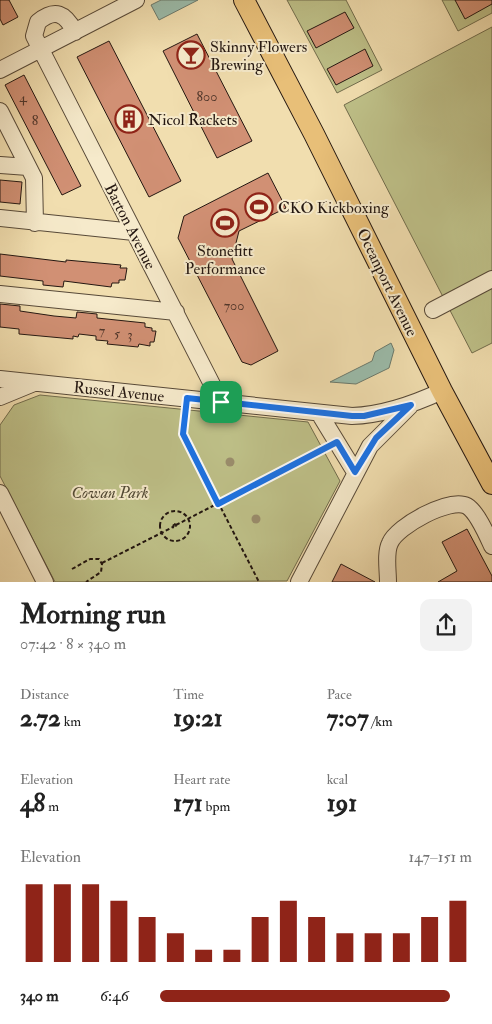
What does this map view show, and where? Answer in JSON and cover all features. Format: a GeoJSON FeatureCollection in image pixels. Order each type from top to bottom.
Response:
{"type":"FeatureCollection","features":[{"type":"Feature","properties":{"kind":"main road","name":"Oceanport Avenue"},"geometry":{"type":"LineString","coordinates":[[244,0],[314,134],[442,391],[463,426],[492,484]]}},
{"type":"Feature","properties":{"kind":"street"},"geometry":{"type":"LineString","coordinates":[[0,70],[136,0]]}},
{"type":"Feature","properties":{"kind":"street","name":"Barton Avenue"},"geometry":{"type":"LineString","coordinates":[[75,32],[69,20],[56,14],[49,15],[38,22],[34,36],[221,402]]}},
{"type":"Feature","properties":{"kind":"street"},"geometry":{"type":"LineString","coordinates":[[0,112],[4,129],[34,178],[35,222]]}},
{"type":"Feature","properties":{"kind":"street"},"geometry":{"type":"LineString","coordinates":[[0,165],[28,167]]}},
{"type":"Feature","properties":{"kind":"street"},"geometry":{"type":"LineString","coordinates":[[0,218],[134,232]]}},
{"type":"Feature","properties":{"kind":"street"},"geometry":{"type":"LineString","coordinates":[[433,310],[492,279]]}},
{"type":"Feature","properties":{"kind":"street"},"geometry":{"type":"LineString","coordinates":[[0,294],[176,312]]}},
{"type":"Feature","properties":{"kind":"street","name":"Russel Avenue"},"geometry":{"type":"LineString","coordinates":[[0,379],[319,413],[364,416],[411,405],[442,391]]}},
{"type":"Feature","properties":{"kind":"street"},"geometry":{"type":"LineString","coordinates":[[1,399],[36,382]]}},
{"type":"Feature","properties":{"kind":"street"},"geometry":{"type":"LineString","coordinates":[[299,582],[355,472],[376,438],[411,405]]}},
{"type":"Feature","properties":{"kind":"street"},"geometry":{"type":"LineString","coordinates":[[319,413],[355,472]]}},
{"type":"Feature","properties":{"kind":"street"},"geometry":{"type":"LineString","coordinates":[[0,493],[45,582]]}},
{"type":"Feature","properties":{"kind":"street"},"geometry":{"type":"LineString","coordinates":[[388,582],[388,550],[394,536],[405,527],[442,508],[456,504],[468,507],[473,512],[492,546]]}},
{"type":"Feature","properties":{"kind":"path"},"geometry":{"type":"LineString","coordinates":[[187,398],[183,434],[259,582]]}},
{"type":"Feature","properties":{"kind":"path"},"geometry":{"type":"LineString","coordinates":[[102,563],[173,527],[174,524],[176,525],[218,504],[337,442]]}},
{"type":"Feature","properties":{"kind":"path"},"geometry":{"type":"LineString","coordinates":[[168,512],[182,513],[188,519],[189,530],[184,538],[175,541],[170,540],[161,533],[161,519],[168,512]]}},
{"type":"Feature","properties":{"kind":"path"},"geometry":{"type":"LineString","coordinates":[[72,569],[93,558],[99,560],[103,567],[101,572],[86,582]]}},
{"type":"Feature","properties":{"kind":"green space"},"geometry":{"type":"Polygon","coordinates":[[[287,0],[346,0],[382,70],[337,93],[287,0]]]}},
{"type":"Feature","properties":{"kind":"green space"},"geometry":{"type":"Polygon","coordinates":[[[442,0],[492,0],[492,13],[458,31],[442,0]]]}},
{"type":"Feature","properties":{"kind":"green space"},"geometry":{"type":"Polygon","coordinates":[[[492,27],[492,343],[472,353],[344,105],[492,27]]]}},
{"type":"Feature","properties":{"kind":"green space","name":"Cowan Park"},"geometry":{"type":"Polygon","coordinates":[[[40,395],[308,422],[340,481],[287,581],[55,582],[0,476],[0,425],[14,405],[40,395]]]}},
{"type":"Feature","properties":{"kind":"shaded area"},"geometry":{"type":"Polygon","coordinates":[[[161,0],[198,0],[159,20],[151,5],[161,0]]]}},
{"type":"Feature","properties":{"kind":"shaded area"},"geometry":{"type":"Polygon","coordinates":[[[391,343],[394,350],[389,368],[356,384],[330,382],[372,361],[375,352],[391,343]]]}},
{"type":"Feature","properties":{"kind":"building"},"geometry":{"type":"Polygon","coordinates":[[[0,0],[9,0],[18,17],[3,25],[0,19],[0,0]]]}},
{"type":"Feature","properties":{"kind":"building"},"geometry":{"type":"Polygon","coordinates":[[[455,0],[492,0],[492,4],[465,19],[455,0]]]}},
{"type":"Feature","properties":{"kind":"building"},"geometry":{"type":"Polygon","coordinates":[[[345,12],[354,28],[316,48],[307,31],[345,12]]]}},
{"type":"Feature","properties":{"kind":"building"},"geometry":{"type":"Polygon","coordinates":[[[197,34],[252,141],[217,158],[163,51],[197,34]]]}},
{"type":"Feature","properties":{"kind":"building","name":"Nicol Rackets"},"geometry":{"type":"Polygon","coordinates":[[[109,41],[181,181],[149,197],[77,57],[109,41]]]}},
{"type":"Feature","properties":{"kind":"building"},"geometry":{"type":"Polygon","coordinates":[[[365,49],[373,66],[336,85],[327,69],[365,49]]]}},
{"type":"Feature","properties":{"kind":"building"},"geometry":{"type":"Polygon","coordinates":[[[24,75],[81,186],[62,195],[5,85],[24,75]]]}},
{"type":"Feature","properties":{"kind":"building"},"geometry":{"type":"Polygon","coordinates":[[[268,173],[286,208],[239,231],[232,259],[278,351],[251,365],[242,362],[178,238],[184,216],[268,173]]]}},
{"type":"Feature","properties":{"kind":"building"},"geometry":{"type":"Polygon","coordinates":[[[0,180],[22,182],[20,204],[0,202],[0,180]]]}},
{"type":"Feature","properties":{"kind":"building"},"geometry":{"type":"Polygon","coordinates":[[[0,254],[66,262],[66,260],[121,265],[120,268],[127,268],[125,280],[119,280],[119,283],[112,283],[111,287],[64,281],[63,287],[43,285],[43,281],[0,276],[0,254]]]}},
{"type":"Feature","properties":{"kind":"building"},"geometry":{"type":"Polygon","coordinates":[[[0,304],[20,306],[20,311],[54,316],[76,318],[77,312],[97,314],[97,318],[145,323],[145,327],[156,331],[154,342],[150,342],[150,346],[139,344],[138,347],[107,344],[108,341],[96,340],[96,336],[79,334],[78,337],[73,336],[73,339],[19,334],[19,329],[0,327],[0,304]]]}},
{"type":"Feature","properties":{"kind":"building"},"geometry":{"type":"Polygon","coordinates":[[[467,529],[492,576],[492,582],[438,582],[457,571],[442,542],[467,529]]]}},
{"type":"Feature","properties":{"kind":"building"},"geometry":{"type":"Polygon","coordinates":[[[341,564],[375,582],[332,582],[341,564]]]}},
{"type":"Feature","properties":{"kind":"place","name":"Skinny Flowers Brewing"},"geometry":{"type":"Point","coordinates":[191,55]}},
{"type":"Feature","properties":{"kind":"place","name":"Nicol Rackets"},"geometry":{"type":"Point","coordinates":[129,119]}},
{"type":"Feature","properties":{"kind":"place","name":"CKO Kickboxing"},"geometry":{"type":"Point","coordinates":[259,207]}},
{"type":"Feature","properties":{"kind":"place","name":"Stonefitt Performance"},"geometry":{"type":"Point","coordinates":[225,223]}},
{"type":"Feature","properties":{"kind":"route"},"geometry":{"type":"LineString","coordinates":[[187,398],[221,402],[352,416],[364,416],[411,405],[376,438],[355,472],[337,442],[218,504],[182,430],[187,398]]}}]}
